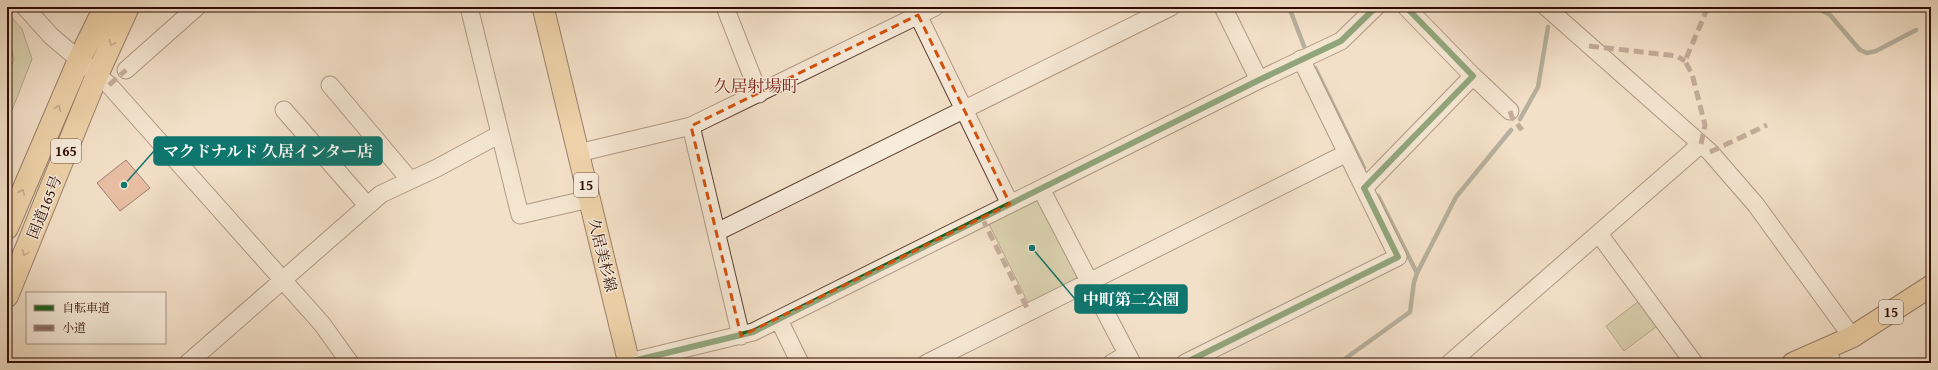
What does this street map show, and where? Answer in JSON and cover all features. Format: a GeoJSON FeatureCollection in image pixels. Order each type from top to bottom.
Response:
{"type":"FeatureCollection","features":[{"type":"Feature","properties":{"kind":"highway","name":"国道165号"},"geometry":{"type":"LineString","coordinates":[[7,228],[79,60],[106,7]]}},
{"type":"Feature","properties":{"kind":"highway","name":"国道165号"},"geometry":{"type":"LineString","coordinates":[[7,296],[97,75],[128,7]]}},
{"type":"Feature","properties":{"kind":"main road","name":"久居美杉線"},"geometry":{"type":"LineString","coordinates":[[543,7],[629,362]]}},
{"type":"Feature","properties":{"kind":"main road","name":"15"},"geometry":{"type":"LineString","coordinates":[[1793,363],[1829,355],[1852,337],[1931,286]]}},
{"type":"Feature","properties":{"kind":"street"},"geometry":{"type":"LineString","coordinates":[[25,7],[50,36],[109,85],[322,324],[350,363]]}},
{"type":"Feature","properties":{"kind":"street"},"geometry":{"type":"LineString","coordinates":[[126,70],[197,7]]}},
{"type":"Feature","properties":{"kind":"street"},"geometry":{"type":"LineString","coordinates":[[469,7],[520,215],[589,198]]}},
{"type":"Feature","properties":{"kind":"street"},"geometry":{"type":"LineString","coordinates":[[725,7],[759,94]]}},
{"type":"Feature","properties":{"kind":"street"},"geometry":{"type":"LineString","coordinates":[[578,153],[691,126],[759,94],[916,11],[935,7]]}},
{"type":"Feature","properties":{"kind":"street"},"geometry":{"type":"LineString","coordinates":[[717,232],[1171,7]]}},
{"type":"Feature","properties":{"kind":"street"},"geometry":{"type":"LineString","coordinates":[[1223,7],[1259,80]]}},
{"type":"Feature","properties":{"kind":"street"},"geometry":{"type":"LineString","coordinates":[[629,362],[741,336],[779,320],[1301,59],[1341,41],[1376,7]]}},
{"type":"Feature","properties":{"kind":"street"},"geometry":{"type":"LineString","coordinates":[[1406,7],[1473,76],[1510,111]]}},
{"type":"Feature","properties":{"kind":"street"},"geometry":{"type":"LineString","coordinates":[[916,11],[1010,204]]}},
{"type":"Feature","properties":{"kind":"street"},"geometry":{"type":"LineString","coordinates":[[1554,11],[1701,144],[1756,205],[1852,337]]}},
{"type":"Feature","properties":{"kind":"street"},"geometry":{"type":"LineString","coordinates":[[1185,363],[1398,257],[1301,59]]}},
{"type":"Feature","properties":{"kind":"street"},"geometry":{"type":"LineString","coordinates":[[1364,188],[1473,76]]}},
{"type":"Feature","properties":{"kind":"street"},"geometry":{"type":"LineString","coordinates":[[330,85],[410,180]]}},
{"type":"Feature","properties":{"kind":"street"},"geometry":{"type":"LineString","coordinates":[[284,110],[367,205]]}},
{"type":"Feature","properties":{"kind":"street"},"geometry":{"type":"LineString","coordinates":[[691,126],[741,336]]}},
{"type":"Feature","properties":{"kind":"street"},"geometry":{"type":"LineString","coordinates":[[188,363],[381,194],[500,134]]}},
{"type":"Feature","properties":{"kind":"street"},"geometry":{"type":"LineString","coordinates":[[1450,363],[1701,144]]}},
{"type":"Feature","properties":{"kind":"street"},"geometry":{"type":"LineString","coordinates":[[927,363],[1347,153]]}},
{"type":"Feature","properties":{"kind":"street"},"geometry":{"type":"LineString","coordinates":[[1041,189],[1088,282],[1123,360]]}},
{"type":"Feature","properties":{"kind":"street"},"geometry":{"type":"LineString","coordinates":[[1599,234],[1694,363]]}},
{"type":"Feature","properties":{"kind":"street"},"geometry":{"type":"LineString","coordinates":[[779,320],[800,363]]}},
{"type":"Feature","properties":{"kind":"highlighted area"},"geometry":{"type":"Polygon","coordinates":[[[918,15],[1010,204],[741,336],[691,126],[918,15]]]}},
{"type":"Feature","properties":{"kind":"green space"},"geometry":{"type":"Polygon","coordinates":[[[7,12],[22,29],[32,59],[7,123],[7,76],[14,60],[7,32],[7,12]]]}},
{"type":"Feature","properties":{"kind":"green space"},"geometry":{"type":"Polygon","coordinates":[[[1033,200],[1040,201],[1077,275],[1075,282],[1029,305],[988,222],[1033,200]]]}},
{"type":"Feature","properties":{"kind":"green space"},"geometry":{"type":"Polygon","coordinates":[[[1643,298],[1661,323],[1624,351],[1606,326],[1643,298]]]}},
{"type":"Feature","properties":{"kind":"building"},"geometry":{"type":"Polygon","coordinates":[[[126,160],[150,188],[120,211],[97,183],[126,160]]]}},
{"type":"Feature","properties":{"kind":"waterway"},"geometry":{"type":"LineString","coordinates":[[1289,7],[1304,46]]}},
{"type":"Feature","properties":{"kind":"waterway"},"geometry":{"type":"LineString","coordinates":[[1816,7],[1830,15],[1860,50],[1867,53],[1876,51],[1916,30]]}},
{"type":"Feature","properties":{"kind":"waterway"},"geometry":{"type":"LineString","coordinates":[[1520,119],[1538,87],[1548,27]]}},
{"type":"Feature","properties":{"kind":"waterway"},"geometry":{"type":"LineString","coordinates":[[1315,68],[1364,168]]}},
{"type":"Feature","properties":{"kind":"waterway"},"geometry":{"type":"LineString","coordinates":[[1346,358],[1410,312],[1414,282],[1417,273],[1456,197],[1511,130]]}},
{"type":"Feature","properties":{"kind":"waterway"},"geometry":{"type":"LineString","coordinates":[[1378,196],[1417,273]]}},
{"type":"Feature","properties":{"kind":"marked path"},"geometry":{"type":"LineString","coordinates":[[1701,144],[1705,125],[1692,74],[1685,61],[1708,7]]}},
{"type":"Feature","properties":{"kind":"marked path"},"geometry":{"type":"LineString","coordinates":[[1589,46],[1677,56],[1685,61]]}},
{"type":"Feature","properties":{"kind":"marked path"},"geometry":{"type":"LineString","coordinates":[[109,85],[126,70]]}},
{"type":"Feature","properties":{"kind":"marked path"},"geometry":{"type":"LineString","coordinates":[[1510,111],[1512,117],[1522,130]]}},
{"type":"Feature","properties":{"kind":"marked path"},"geometry":{"type":"LineString","coordinates":[[1710,152],[1767,125]]}},
{"type":"Feature","properties":{"kind":"marked path"},"geometry":{"type":"LineString","coordinates":[[982,218],[1029,312]]}},
{"type":"Feature","properties":{"kind":"cycle path"},"geometry":{"type":"LineString","coordinates":[[629,362],[753,332],[1259,80],[1341,41],[1376,7]]}},
{"type":"Feature","properties":{"kind":"cycle path"},"geometry":{"type":"LineString","coordinates":[[1185,363],[1398,257],[1364,188],[1473,76],[1406,7]]}},
{"type":"Feature","properties":{"kind":"place","name":"マクドナルド 久居インター店"},"geometry":{"type":"Point","coordinates":[124,185]}},
{"type":"Feature","properties":{"kind":"place","name":"中町第二公園"},"geometry":{"type":"Point","coordinates":[1032,248]}},
{"type":"Feature","properties":{"kind":"district","name":"久居射場町"},"geometry":{"type":"Point","coordinates":[756,85]}}]}
